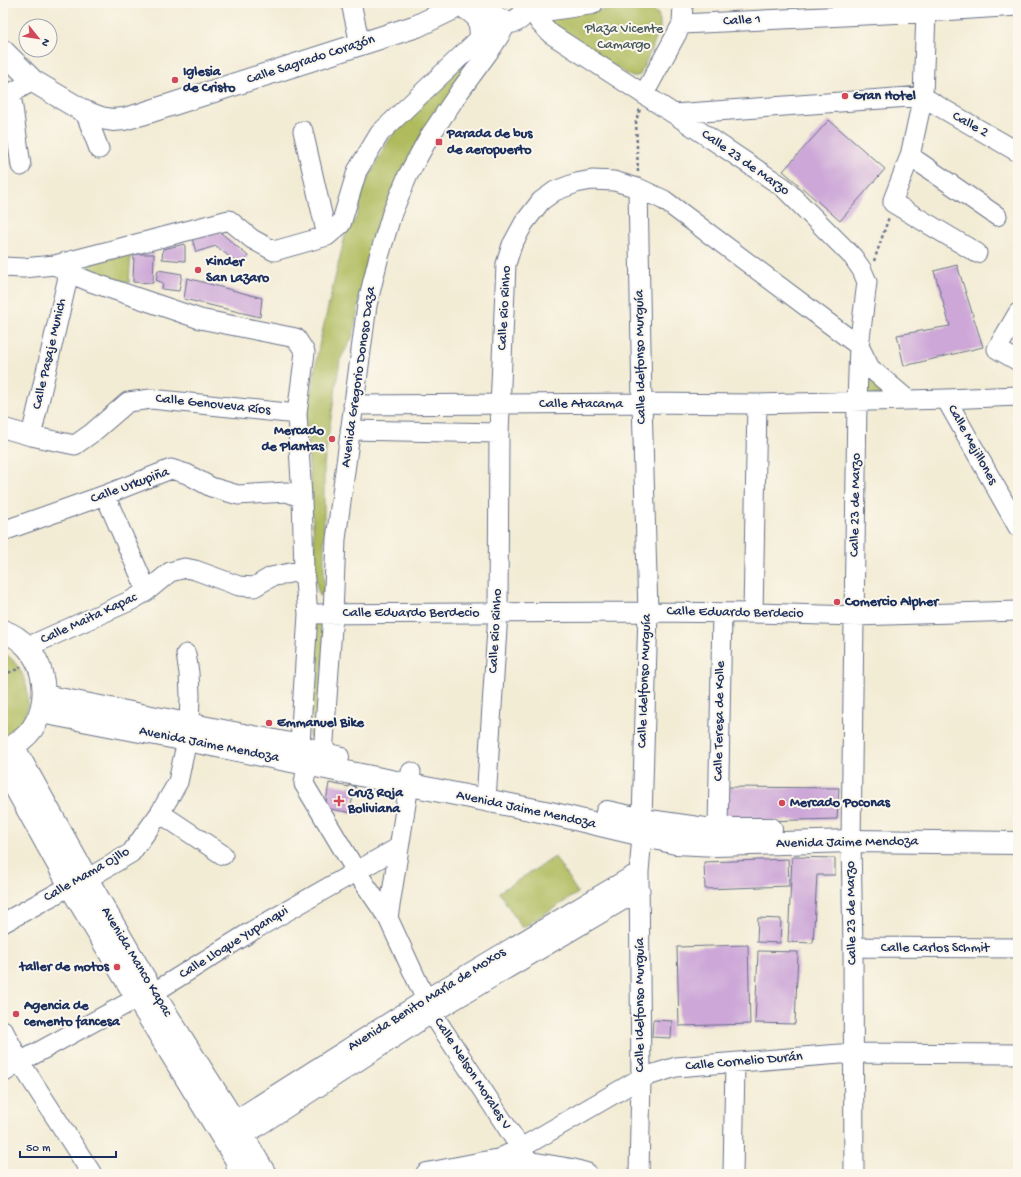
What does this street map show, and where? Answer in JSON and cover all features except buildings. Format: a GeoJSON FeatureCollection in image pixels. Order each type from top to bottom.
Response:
{"type":"FeatureCollection","features":[{"type":"Feature","properties":{"kind":"main road"},"geometry":{"type":"LineString","coordinates":[[515,11],[592,3]]}},
{"type":"Feature","properties":{"kind":"main road","name":"Calle Sagrado Corazón"},"geometry":{"type":"LineString","coordinates":[[3,51],[33,81],[85,112],[101,118],[113,120],[124,119],[417,26],[454,8],[468,4]]}},
{"type":"Feature","properties":{"kind":"main road"},"geometry":{"type":"LineString","coordinates":[[468,4],[479,18],[481,36]]}},
{"type":"Feature","properties":{"kind":"main road"},"geometry":{"type":"LineString","coordinates":[[3,631],[17,638],[27,647],[37,661],[43,678],[42,704],[32,730],[6,754]]}},
{"type":"Feature","properties":{"kind":"main road","name":"Avenida Jaime Mendoza"},"geometry":{"type":"LineString","coordinates":[[42,704],[188,732],[310,759],[642,827],[1018,842]]}},
{"type":"Feature","properties":{"kind":"main road","name":"Avenida Manco Kapac"},"geometry":{"type":"LineString","coordinates":[[6,754],[78,882],[145,996],[229,1132],[265,1174]]}},
{"type":"Feature","properties":{"kind":"main road","name":"Avenida Jaime Mendoza"},"geometry":{"type":"LineString","coordinates":[[642,827],[676,843],[716,845],[851,835],[950,831],[1018,832]]}},
{"type":"Feature","properties":{"kind":"main road","name":"Avenida Manco Kapac"},"geometry":{"type":"LineString","coordinates":[[229,1132],[240,1170]]}},
{"type":"Feature","properties":{"kind":"main road"},"geometry":{"type":"LineString","coordinates":[[427,1174],[525,1156],[586,1174]]}},
{"type":"Feature","properties":{"kind":"street"},"geometry":{"type":"LineString","coordinates":[[351,3],[360,44]]}},
{"type":"Feature","properties":{"kind":"street"},"geometry":{"type":"LineString","coordinates":[[644,94],[682,24],[683,3]]}},
{"type":"Feature","properties":{"kind":"street","name":"Calle 1"},"geometry":{"type":"LineString","coordinates":[[682,24],[925,8],[1018,6]]}},
{"type":"Feature","properties":{"kind":"street"},"geometry":{"type":"LineString","coordinates":[[925,8],[923,96],[910,156],[893,203],[977,253]]}},
{"type":"Feature","properties":{"kind":"street"},"geometry":{"type":"LineString","coordinates":[[3,267],[62,269],[229,220],[252,239],[274,251],[334,230],[357,170],[380,133],[481,36],[515,11]]}},
{"type":"Feature","properties":{"kind":"street","name":"Calle 23 de Marzo"},"geometry":{"type":"LineString","coordinates":[[515,11],[540,23],[551,34],[783,187],[853,257],[862,270],[867,282],[859,346],[857,401],[851,835],[854,1174]]}},
{"type":"Feature","properties":{"kind":"street","name":"Avenida Gregorio Donoso Daza"},"geometry":{"type":"LineString","coordinates":[[310,759],[333,614],[336,539],[350,430],[367,306],[378,260],[392,213],[408,175],[429,137],[493,46],[515,11]]}},
{"type":"Feature","properties":{"kind":"street"},"geometry":{"type":"LineString","coordinates":[[21,166],[12,93],[33,81]]}},
{"type":"Feature","properties":{"kind":"street"},"geometry":{"type":"LineString","coordinates":[[674,114],[923,96]]}},
{"type":"Feature","properties":{"kind":"street","name":"Calle 2"},"geometry":{"type":"LineString","coordinates":[[923,96],[1018,152]]}},
{"type":"Feature","properties":{"kind":"street"},"geometry":{"type":"LineString","coordinates":[[85,112],[99,149]]}},
{"type":"Feature","properties":{"kind":"street"},"geometry":{"type":"LineString","coordinates":[[303,132],[334,230]]}},
{"type":"Feature","properties":{"kind":"street"},"geometry":{"type":"LineString","coordinates":[[910,156],[998,216]]}},
{"type":"Feature","properties":{"kind":"street","name":"Calle Rio Rinho"},"geometry":{"type":"LineString","coordinates":[[486,794],[498,613],[499,433],[506,264],[512,245],[524,223],[541,201],[555,191],[576,183],[592,180],[614,181],[638,188],[664,200],[859,346],[870,368],[908,400]]}},
{"type":"Feature","properties":{"kind":"street","name":"Calle Idelfonso Murguía"},"geometry":{"type":"LineString","coordinates":[[638,188],[648,612],[639,881],[641,1078],[639,1174]]}},
{"type":"Feature","properties":{"kind":"street"},"geometry":{"type":"LineString","coordinates":[[62,269],[200,319],[296,338],[305,352],[297,414],[302,498],[304,570],[308,614],[310,759]]}},
{"type":"Feature","properties":{"kind":"street","name":"Calle Pasaje Munich"},"geometry":{"type":"LineString","coordinates":[[31,436],[62,269]]}},
{"type":"Feature","properties":{"kind":"street"},"geometry":{"type":"LineString","coordinates":[[1018,313],[997,349],[1018,361]]}},
{"type":"Feature","properties":{"kind":"street"},"geometry":{"type":"LineString","coordinates":[[946,399],[1018,396]]}},
{"type":"Feature","properties":{"kind":"street","name":"Calle Genoveva Ríos"},"geometry":{"type":"LineString","coordinates":[[3,428],[31,436],[74,444],[92,433],[128,402],[151,399],[297,414]]}},
{"type":"Feature","properties":{"kind":"street","name":"Calle Mejillones"},"geometry":{"type":"LineString","coordinates":[[857,401],[946,399],[1018,527]]}},
{"type":"Feature","properties":{"kind":"street","name":"Calle Atacama"},"geometry":{"type":"LineString","coordinates":[[354,405],[642,403],[757,404],[857,401]]}},
{"type":"Feature","properties":{"kind":"street"},"geometry":{"type":"LineString","coordinates":[[753,613],[757,404]]}},
{"type":"Feature","properties":{"kind":"street"},"geometry":{"type":"LineString","coordinates":[[350,430],[499,433]]}},
{"type":"Feature","properties":{"kind":"street","name":"Calle Urkupiña"},"geometry":{"type":"LineString","coordinates":[[3,530],[105,495],[171,469],[187,474],[210,487],[238,495],[287,492],[302,498]]}},
{"type":"Feature","properties":{"kind":"street"},"geometry":{"type":"LineString","coordinates":[[105,495],[147,591]]}},
{"type":"Feature","properties":{"kind":"street","name":"Calle Maita Kapac"},"geometry":{"type":"LineString","coordinates":[[27,647],[132,600],[147,591],[170,572],[184,568],[195,570],[239,586],[254,587],[271,577],[304,570]]}},
{"type":"Feature","properties":{"kind":"street","name":"Calle Eduardo Berdecio"},"geometry":{"type":"LineString","coordinates":[[308,614],[648,612],[854,616],[1018,611]]}},
{"type":"Feature","properties":{"kind":"street","name":"Calle Teresa de Kolle"},"geometry":{"type":"LineString","coordinates":[[718,829],[722,613]]}},
{"type":"Feature","properties":{"kind":"street","name":"Calle Mama Ojllo"},"geometry":{"type":"LineString","coordinates":[[3,923],[131,853],[160,813],[178,782],[188,732],[190,688],[186,654]]}},
{"type":"Feature","properties":{"kind":"street","name":"Calle Nelson Morales V"},"geometry":{"type":"LineString","coordinates":[[310,759],[304,784],[356,871],[388,918],[429,1006],[525,1156]]}},
{"type":"Feature","properties":{"kind":"street"},"geometry":{"type":"LineString","coordinates":[[388,918],[410,779]]}},
{"type":"Feature","properties":{"kind":"street"},"geometry":{"type":"LineString","coordinates":[[160,813],[223,855]]}},
{"type":"Feature","properties":{"kind":"street","name":"Calle Lloque Yupanqui"},"geometry":{"type":"LineString","coordinates":[[3,1073],[20,1062],[145,996],[252,931],[399,847]]}},
{"type":"Feature","properties":{"kind":"street","name":"Avenida Benito María de Moxos"},"geometry":{"type":"LineString","coordinates":[[229,1132],[429,1006],[639,881]]}},
{"type":"Feature","properties":{"kind":"street","name":"Calle Carlos Schmit"},"geometry":{"type":"LineString","coordinates":[[853,947],[1018,948]]}},
{"type":"Feature","properties":{"kind":"street"},"geometry":{"type":"LineString","coordinates":[[3,1030],[20,1062],[92,1174]]}},
{"type":"Feature","properties":{"kind":"street","name":"Calle Cornelio Durán"},"geometry":{"type":"LineString","coordinates":[[525,1156],[641,1078],[676,1067],[852,1053],[1018,1054]]}},
{"type":"Feature","properties":{"kind":"street"},"geometry":{"type":"LineString","coordinates":[[733,1174],[735,1063]]}},
{"type":"Feature","properties":{"kind":"path"},"geometry":{"type":"LineString","coordinates":[[638,188],[636,121],[644,94]]}},
{"type":"Feature","properties":{"kind":"path"},"geometry":{"type":"LineString","coordinates":[[867,282],[893,203]]}},
{"type":"Feature","properties":{"kind":"green space","name":"Plaza Vicente Camargo"},"geometry":{"type":"Polygon","coordinates":[[[646,6],[658,14],[660,30],[640,75],[632,77],[553,28],[550,21],[553,15],[646,6]]]}},
{"type":"Feature","properties":{"kind":"green space"},"geometry":{"type":"Polygon","coordinates":[[[488,35],[382,218],[367,262],[353,336],[340,360],[324,464],[324,592],[320,596],[317,588],[306,417],[320,341],[345,236],[357,216],[364,187],[389,140],[401,125],[488,35]]]}},
{"type":"Feature","properties":{"kind":"green space"},"geometry":{"type":"Polygon","coordinates":[[[131,252],[129,283],[90,274],[89,266],[93,262],[131,252]]]}},
{"type":"Feature","properties":{"kind":"green space"},"geometry":{"type":"Polygon","coordinates":[[[865,372],[896,395],[866,395],[865,372]]]}},
{"type":"Feature","properties":{"kind":"green space"},"geometry":{"type":"Polygon","coordinates":[[[315,622],[321,623],[325,626],[319,734],[314,738],[309,737],[315,622]]]}},
{"type":"Feature","properties":{"kind":"green space"},"geometry":{"type":"Polygon","coordinates":[[[3,652],[18,666],[23,675],[28,694],[28,704],[22,724],[3,744],[3,652]]]}},
{"type":"Feature","properties":{"kind":"green space"},"geometry":{"type":"Polygon","coordinates":[[[555,857],[578,893],[522,928],[499,892],[555,857]]]}},
{"type":"Feature","properties":{"kind":"place","name":"Iglesia de Cristo"},"geometry":{"type":"Point","coordinates":[175,80]}},
{"type":"Feature","properties":{"kind":"place","name":"Gran Hotel"},"geometry":{"type":"Point","coordinates":[845,96]}},
{"type":"Feature","properties":{"kind":"place","name":"Parada de bus de aeropuerto"},"geometry":{"type":"Point","coordinates":[439,142]}},
{"type":"Feature","properties":{"kind":"place","name":"Kinder San Lazaro"},"geometry":{"type":"Point","coordinates":[198,270]}},
{"type":"Feature","properties":{"kind":"place","name":"Mercado de Plantas"},"geometry":{"type":"Point","coordinates":[332,439]}},
{"type":"Feature","properties":{"kind":"place","name":"Comercio Alpher"},"geometry":{"type":"Point","coordinates":[837,602]}},
{"type":"Feature","properties":{"kind":"place","name":"Emmanuel Bike"},"geometry":{"type":"Point","coordinates":[269,723]}},
{"type":"Feature","properties":{"kind":"place","name":"Cruz Roja Boliviana"},"geometry":{"type":"Point","coordinates":[339,801]}},
{"type":"Feature","properties":{"kind":"place","name":"Mercado Poconas"},"geometry":{"type":"Point","coordinates":[782,803]}},
{"type":"Feature","properties":{"kind":"place","name":"taller de motos"},"geometry":{"type":"Point","coordinates":[117,967]}},
{"type":"Feature","properties":{"kind":"place","name":"Agencia de cemento fancesa"},"geometry":{"type":"Point","coordinates":[16,1014]}}]}
